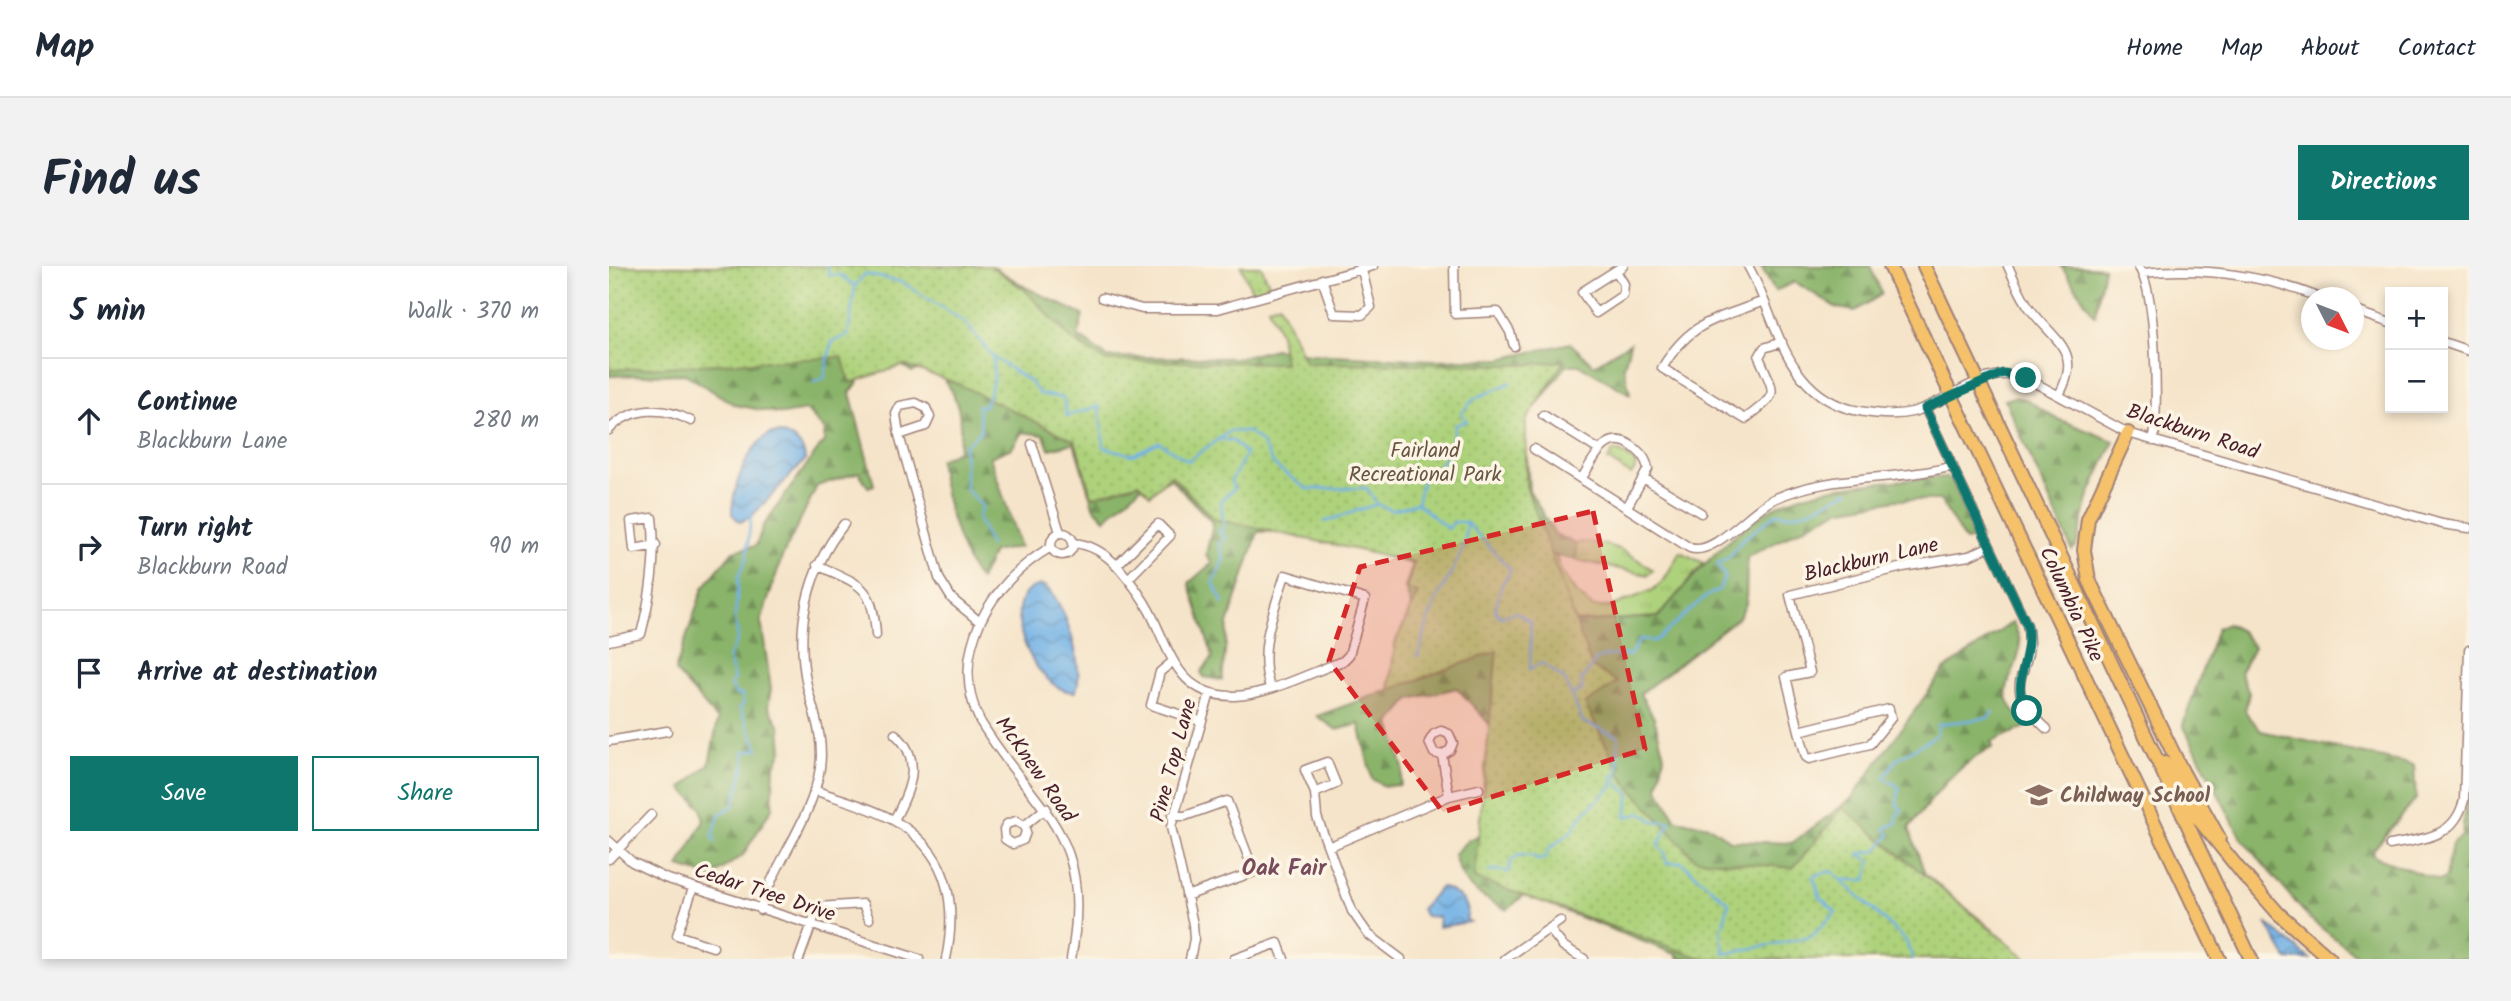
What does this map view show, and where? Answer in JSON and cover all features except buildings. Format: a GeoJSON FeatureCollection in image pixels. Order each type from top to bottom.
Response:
{"type":"FeatureCollection","features":[{"type":"Feature","properties":{"kind":"main road","name":"Columbia Pike"},"geometry":{"type":"LineString","coordinates":[[1890,266],[2202,924],[2216,959]]}},
{"type":"Feature","properties":{"kind":"main road","name":"Columbia Pike"},"geometry":{"type":"LineString","coordinates":[[1924,266],[2251,959]]}},
{"type":"Feature","properties":{"kind":"main road"},"geometry":{"type":"LineString","coordinates":[[2128,433],[2088,519],[2084,551],[2089,580],[2205,814],[2247,879]]}},
{"type":"Feature","properties":{"kind":"main road"},"geometry":{"type":"LineString","coordinates":[[2108,658],[2196,816],[2278,914],[2330,959]]}},
{"type":"Feature","properties":{"kind":"street"},"geometry":{"type":"LineString","coordinates":[[1103,298],[1142,309],[1218,309],[1373,266]]}},
{"type":"Feature","properties":{"kind":"street"},"geometry":{"type":"LineString","coordinates":[[1454,266],[1455,314],[1498,312],[1510,332],[1514,346]]}},
{"type":"Feature","properties":{"kind":"street","name":"Blackburn Road"},"geometry":{"type":"LineString","coordinates":[[1748,266],[1782,342],[1802,377],[1835,405],[1880,414],[1911,412],[1993,376],[2010,373],[2059,395],[2128,433],[2442,524],[2469,528]]}},
{"type":"Feature","properties":{"kind":"street"},"geometry":{"type":"LineString","coordinates":[[2008,266],[2031,310],[2064,348],[2070,370],[2059,395]]}},
{"type":"Feature","properties":{"kind":"street"},"geometry":{"type":"LineString","coordinates":[[1322,279],[1335,314],[1362,316],[1371,307],[1362,267]]}},
{"type":"Feature","properties":{"kind":"street"},"geometry":{"type":"LineString","coordinates":[[1620,269],[1624,284],[1623,295],[1596,313],[1582,292],[1620,269]]}},
{"type":"Feature","properties":{"kind":"street"},"geometry":{"type":"LineString","coordinates":[[2154,441],[2156,366],[2140,269],[2210,271],[2242,275],[2301,292]]}},
{"type":"Feature","properties":{"kind":"street"},"geometry":{"type":"LineString","coordinates":[[1764,301],[1689,332],[1662,368],[1745,419],[1772,398],[1774,391],[1759,357],[1764,348],[1782,342]]}},
{"type":"Feature","properties":{"kind":"street"},"geometry":{"type":"LineString","coordinates":[[2364,314],[2385,321]]}},
{"type":"Feature","properties":{"kind":"street"},"geometry":{"type":"LineString","coordinates":[[2448,344],[2469,351]]}},
{"type":"Feature","properties":{"kind":"street"},"geometry":{"type":"LineString","coordinates":[[899,435],[926,426],[930,417],[926,408],[916,403],[903,404],[897,414],[899,435],[939,578],[952,599],[980,622]]}},
{"type":"Feature","properties":{"kind":"street"},"geometry":{"type":"LineString","coordinates":[[1925,408],[2021,609],[2029,636],[2020,698],[2027,711],[2047,729]]}},
{"type":"Feature","properties":{"kind":"street"},"geometry":{"type":"LineString","coordinates":[[609,430],[630,412],[670,411],[691,421]]}},
{"type":"Feature","properties":{"kind":"street"},"geometry":{"type":"LineString","coordinates":[[1543,415],[1599,450]]}},
{"type":"Feature","properties":{"kind":"street"},"geometry":{"type":"LineString","coordinates":[[1582,478],[1599,450],[1610,441],[1626,443],[1646,459],[1645,479],[1627,507]]}},
{"type":"Feature","properties":{"kind":"street"},"geometry":{"type":"LineString","coordinates":[[1033,444],[1060,532]]}},
{"type":"Feature","properties":{"kind":"street"},"geometry":{"type":"LineString","coordinates":[[1534,449],[1690,548],[1701,550],[1712,546],[1764,504],[1794,491],[1848,480],[1953,466]]}},
{"type":"Feature","properties":{"kind":"street"},"geometry":{"type":"LineString","coordinates":[[1645,479],[1701,513]]}},
{"type":"Feature","properties":{"kind":"street"},"geometry":{"type":"LineString","coordinates":[[609,641],[641,634],[651,589],[656,545],[652,517],[631,521],[634,549],[656,545]]}},
{"type":"Feature","properties":{"kind":"street"},"geometry":{"type":"LineString","coordinates":[[759,909],[769,881],[795,837],[820,768],[820,737],[805,672],[803,627],[807,593],[817,565],[844,524]]}},
{"type":"Feature","properties":{"kind":"street"},"geometry":{"type":"LineString","coordinates":[[1117,566],[1158,524],[1170,536],[1128,579]]}},
{"type":"Feature","properties":{"kind":"street"},"geometry":{"type":"LineString","coordinates":[[1073,543],[1065,555],[1057,555],[1051,548],[1052,537],[1060,532],[1068,534],[1073,543],[1098,550],[1117,566],[1151,613],[1172,662],[1187,679],[1210,693],[1246,695],[1270,687],[1346,658],[1365,599],[1285,575],[1273,615],[1265,658],[1270,687]]}},
{"type":"Feature","properties":{"kind":"street","name":"Blackburn Lane"},"geometry":{"type":"LineString","coordinates":[[1799,732],[1889,709],[1891,718],[1870,744],[1809,759],[1805,757],[1799,732],[1786,677],[1810,672],[1790,595],[1903,567],[1969,556],[1990,546]]}},
{"type":"Feature","properties":{"kind":"street","name":"McKnew Road"},"geometry":{"type":"LineString","coordinates":[[1051,548],[1022,567],[980,622],[967,665],[973,707],[989,736],[1046,808],[1062,835],[1076,876],[1078,915],[1071,959]]}},
{"type":"Feature","properties":{"kind":"street"},"geometry":{"type":"LineString","coordinates":[[817,565],[851,580],[867,593],[874,607],[876,635]]}},
{"type":"Feature","properties":{"kind":"street"},"geometry":{"type":"LineString","coordinates":[[2390,845],[2441,834],[2459,817],[2463,800],[2469,650]]}},
{"type":"Feature","properties":{"kind":"street"},"geometry":{"type":"LineString","coordinates":[[1172,662],[1160,672],[1151,705],[1200,721]]}},
{"type":"Feature","properties":{"kind":"street","name":"Pine Top Lane"},"geometry":{"type":"LineString","coordinates":[[1189,959],[1194,939],[1171,839],[1172,816],[1210,693]]}},
{"type":"Feature","properties":{"kind":"street"},"geometry":{"type":"LineString","coordinates":[[609,741],[667,730]]}},
{"type":"Feature","properties":{"kind":"street"},"geometry":{"type":"LineString","coordinates":[[894,820],[909,790],[912,768],[908,749],[895,734]]}},
{"type":"Feature","properties":{"kind":"street"},"geometry":{"type":"LineString","coordinates":[[1442,755],[1449,796]]}},
{"type":"Feature","properties":{"kind":"street"},"geometry":{"type":"LineString","coordinates":[[1328,847],[1449,796],[1479,789]]}},
{"type":"Feature","properties":{"kind":"street"},"geometry":{"type":"LineString","coordinates":[[814,790],[894,820],[920,842],[945,879],[953,918],[946,959]]}},
{"type":"Feature","properties":{"kind":"street"},"geometry":{"type":"LineString","coordinates":[[1315,793],[1314,810],[1359,923],[1379,945],[1401,959]]}},
{"type":"Feature","properties":{"kind":"street"},"geometry":{"type":"LineString","coordinates":[[1172,816],[1185,816],[1227,801],[1254,872],[1186,896]]}},
{"type":"Feature","properties":{"kind":"street"},"geometry":{"type":"LineString","coordinates":[[1024,826],[1046,808]]}},
{"type":"Feature","properties":{"kind":"street"},"geometry":{"type":"LineString","coordinates":[[609,859],[651,816]]}},
{"type":"Feature","properties":{"kind":"street","name":"Cedar Tree Drive"},"geometry":{"type":"LineString","coordinates":[[609,841],[617,851],[645,870],[693,888],[919,959]]}},
{"type":"Feature","properties":{"kind":"street"},"geometry":{"type":"LineString","coordinates":[[693,888],[677,935],[713,947]]}},
{"type":"Feature","properties":{"kind":"street"},"geometry":{"type":"LineString","coordinates":[[799,959],[815,911],[821,905],[863,904],[869,919]]}},
{"type":"Feature","properties":{"kind":"street"},"geometry":{"type":"LineString","coordinates":[[1506,959],[1551,931],[1560,921]]}},
{"type":"Feature","properties":{"kind":"street"},"geometry":{"type":"LineString","coordinates":[[1551,931],[1563,946],[1584,959]]}},
{"type":"Feature","properties":{"kind":"street"},"geometry":{"type":"LineString","coordinates":[[1234,959],[1278,943],[1284,959]]}},
{"type":"Feature","properties":{"kind":"highlighted area"},"geometry":{"type":"Polygon","coordinates":[[[1593,511],[1645,749],[1443,812],[1329,661],[1360,567],[1593,511]]]}},
{"type":"Feature","properties":{"kind":"green space","name":"Fairland Recreational Park"},"geometry":{"type":"Polygon","coordinates":[[[609,266],[992,266],[1027,288],[1083,315],[1078,336],[1107,357],[1239,358],[1275,349],[1310,354],[1431,360],[1501,359],[1570,343],[1594,365],[1630,343],[1624,367],[1630,394],[1579,365],[1567,365],[1525,421],[1529,490],[1555,534],[1576,544],[1576,560],[1548,554],[1544,597],[1577,622],[1658,617],[1725,544],[1755,519],[1790,500],[1833,488],[1945,477],[1953,482],[1980,538],[1965,541],[1940,500],[1896,500],[1838,510],[1747,557],[1746,604],[1739,617],[1640,694],[1654,718],[1664,756],[1658,788],[1676,820],[1709,826],[1731,841],[1792,843],[1851,799],[1944,670],[2013,622],[2020,643],[2006,694],[2016,713],[2028,726],[1991,742],[1993,747],[1956,772],[1909,828],[1925,874],[2005,940],[2011,959],[1679,959],[1678,955],[1569,913],[1526,893],[1507,910],[1487,899],[1467,883],[1454,854],[1468,840],[1485,833],[1493,728],[1457,688],[1410,699],[1390,723],[1403,768],[1400,785],[1384,786],[1372,779],[1359,724],[1337,730],[1317,716],[1394,688],[1395,651],[1411,606],[1405,588],[1413,564],[1290,531],[1258,532],[1228,624],[1222,680],[1204,677],[1201,672],[1213,657],[1189,583],[1212,563],[1206,555],[1213,523],[1171,479],[1151,487],[1143,485],[1105,519],[1093,506],[1074,443],[1049,449],[1044,435],[1022,432],[1012,448],[990,457],[1020,547],[993,552],[980,580],[965,556],[944,489],[939,460],[958,451],[960,426],[953,394],[933,365],[912,372],[903,366],[867,370],[850,393],[874,485],[868,487],[859,472],[817,486],[782,557],[761,621],[771,689],[768,706],[780,726],[782,751],[774,767],[772,808],[743,855],[711,877],[679,867],[704,821],[701,808],[682,788],[709,764],[718,720],[675,671],[703,588],[733,551],[756,546],[763,526],[824,441],[825,430],[806,410],[783,414],[735,405],[685,374],[609,376],[609,266]]]}},
{"type":"Feature","properties":{"kind":"green space","name":"Fairland Recreational Park"},"geometry":{"type":"Polygon","coordinates":[[[609,266],[990,266],[1025,290],[1072,340],[1106,361],[1284,363],[1280,333],[1268,307],[1279,304],[1306,363],[1525,365],[1564,361],[1526,421],[1526,486],[1592,667],[1618,682],[1585,704],[1625,782],[1695,859],[1793,868],[1843,808],[2027,959],[1704,959],[1474,878],[1497,651],[1389,690],[1395,643],[1418,593],[1406,589],[1414,562],[1214,519],[1171,475],[1150,495],[1139,483],[1092,497],[1075,441],[956,383],[904,365],[850,383],[842,357],[609,370],[609,266]]]}},
{"type":"Feature","properties":{"kind":"green space"},"geometry":{"type":"Polygon","coordinates":[[[1241,266],[1261,266],[1271,288],[1253,293],[1241,266]]]}},
{"type":"Feature","properties":{"kind":"green space"},"geometry":{"type":"Polygon","coordinates":[[[1761,266],[1870,266],[1882,294],[1855,311],[1837,308],[1795,282],[1775,291],[1761,266]]]}},
{"type":"Feature","properties":{"kind":"green space"},"geometry":{"type":"Polygon","coordinates":[[[2061,266],[2104,268],[2095,316],[2061,266]]]}},
{"type":"Feature","properties":{"kind":"green space"},"geometry":{"type":"Polygon","coordinates":[[[2015,397],[2026,399],[2055,418],[2114,441],[2089,495],[2076,546],[2072,550],[2005,400],[2015,397]]]}},
{"type":"Feature","properties":{"kind":"green space"},"geometry":{"type":"Polygon","coordinates":[[[1613,451],[1624,454],[1635,463],[1637,466],[1631,475],[1608,460],[1613,451]]]}},
{"type":"Feature","properties":{"kind":"green space"},"geometry":{"type":"Polygon","coordinates":[[[1581,542],[1620,549],[1653,570],[1648,575],[1576,560],[1576,544],[1581,542]]]}},
{"type":"Feature","properties":{"kind":"green space"},"geometry":{"type":"Polygon","coordinates":[[[1680,552],[1704,563],[1658,617],[1577,622],[1544,597],[1548,554],[1556,556],[1561,571],[1576,593],[1593,607],[1610,607],[1653,590],[1664,580],[1680,552]]]}},
{"type":"Feature","properties":{"kind":"green space"},"geometry":{"type":"Polygon","coordinates":[[[2228,624],[2241,631],[2254,647],[2240,673],[2249,693],[2245,711],[2261,731],[2414,765],[2416,799],[2373,850],[2375,857],[2440,881],[2446,877],[2452,843],[2462,836],[2469,781],[2469,959],[2361,959],[2309,918],[2241,838],[2183,725],[2217,628],[2228,624]]]}},
{"type":"Feature","properties":{"kind":"water"},"geometry":{"type":"Polygon","coordinates":[[[771,433],[783,434],[794,440],[802,448],[805,460],[751,517],[740,522],[732,514],[739,477],[755,447],[771,433]]]}},
{"type":"Feature","properties":{"kind":"water"},"geometry":{"type":"Polygon","coordinates":[[[1042,585],[1058,603],[1071,635],[1078,669],[1075,692],[1060,688],[1045,677],[1024,642],[1019,622],[1020,605],[1027,592],[1042,585]]]}},
{"type":"Feature","properties":{"kind":"water"},"geometry":{"type":"Polygon","coordinates":[[[1441,887],[1461,898],[1467,908],[1466,919],[1470,922],[1438,927],[1439,917],[1426,916],[1421,909],[1441,887]]]}},
{"type":"Feature","properties":{"kind":"water"},"geometry":{"type":"Polygon","coordinates":[[[2266,923],[2310,959],[2287,959],[2266,923]]]}},
{"type":"Feature","properties":{"kind":"waterway"},"geometry":{"type":"LineString","coordinates":[[827,266],[829,275],[840,275],[855,286],[865,274],[902,282],[965,322],[993,357],[1029,381],[1040,394],[1063,398],[1067,416],[1099,406],[1104,447],[1132,455],[1159,442],[1188,461],[1230,431],[1249,432],[1261,442],[1274,465],[1307,489],[1367,488],[1377,504],[1324,522]]}},
{"type":"Feature","properties":{"kind":"waterway"},"geometry":{"type":"LineString","coordinates":[[814,382],[824,379],[832,342],[848,335],[855,286]]}},
{"type":"Feature","properties":{"kind":"waterway"},"geometry":{"type":"LineString","coordinates":[[990,546],[978,518],[982,506],[966,489],[964,446],[981,431],[978,406],[985,406],[994,378],[993,359]]}},
{"type":"Feature","properties":{"kind":"waterway"},"geometry":{"type":"LineString","coordinates":[[1377,504],[1392,510],[1417,503],[1423,478],[1441,463],[1452,441],[1455,425],[1467,421],[1461,413],[1474,399],[1510,383]]}},
{"type":"Feature","properties":{"kind":"waterway"},"geometry":{"type":"LineString","coordinates":[[1220,439],[1233,441],[1246,454],[1231,481],[1234,489],[1221,500],[1224,527],[1219,531],[1226,538],[1219,544],[1224,560],[1213,582],[1223,603]]}},
{"type":"Feature","properties":{"kind":"waterway"},"geometry":{"type":"LineString","coordinates":[[1573,695],[1582,690],[1581,680],[1598,658],[1630,655],[1640,639],[1654,641],[1703,599],[1719,590],[1725,577],[1717,564],[1729,557],[1742,540],[1777,513],[1796,514],[1849,491]]}},
{"type":"Feature","properties":{"kind":"waterway"},"geometry":{"type":"LineString","coordinates":[[1417,503],[1448,529],[1454,522],[1466,522],[1511,570],[1501,586],[1495,611],[1501,617],[1516,612],[1531,622],[1530,669],[1542,663],[1564,679],[1583,722],[1618,736],[1618,785],[1630,794],[1626,817],[1643,813],[1653,821],[1671,822],[1658,845],[1664,852],[1667,863],[1681,862],[1729,903],[1721,932],[1724,954],[1811,937],[1836,912],[1820,897],[1813,876],[1832,871],[1906,941],[1913,959]]}},
{"type":"Feature","properties":{"kind":"waterway"},"geometry":{"type":"LineString","coordinates":[[715,842],[713,835],[719,815],[734,805],[745,764],[744,752],[758,749],[740,708],[744,703],[742,694],[736,695],[731,685],[734,679],[729,657],[738,638],[735,618],[739,575],[746,561],[751,517]]}},
{"type":"Feature","properties":{"kind":"waterway"},"geometry":{"type":"LineString","coordinates":[[1418,656],[1434,606],[1461,553],[1466,523]]}},
{"type":"Feature","properties":{"kind":"waterway"},"geometry":{"type":"LineString","coordinates":[[1844,880],[1866,880],[1871,861],[1858,854],[1876,851],[1890,835],[1885,828],[1897,823],[1897,815],[1902,810],[1897,805],[1899,787],[1884,778],[1897,759],[1937,735],[1938,724],[1988,718],[1993,712]]}},
{"type":"Feature","properties":{"kind":"waterway"},"geometry":{"type":"LineString","coordinates":[[1489,872],[1508,872],[1511,861],[1519,855],[1533,856],[1537,860],[1546,858],[1548,850],[1573,830],[1583,814],[1613,786],[1612,776],[1617,775]]}},
{"type":"Feature","properties":{"kind":"place","name":"Childway School"},"geometry":{"type":"Point","coordinates":[2039,795]}},
{"type":"Feature","properties":{"kind":"district","name":"Oak Fair"},"geometry":{"type":"Point","coordinates":[1284,867]}},
{"type":"Feature","properties":{"kind":"route"},"geometry":{"type":"LineString","coordinates":[[2026,378],[2003,373],[1925,408],[2027,625],[2028,653],[2019,690],[2022,704],[2027,711]]}}]}
